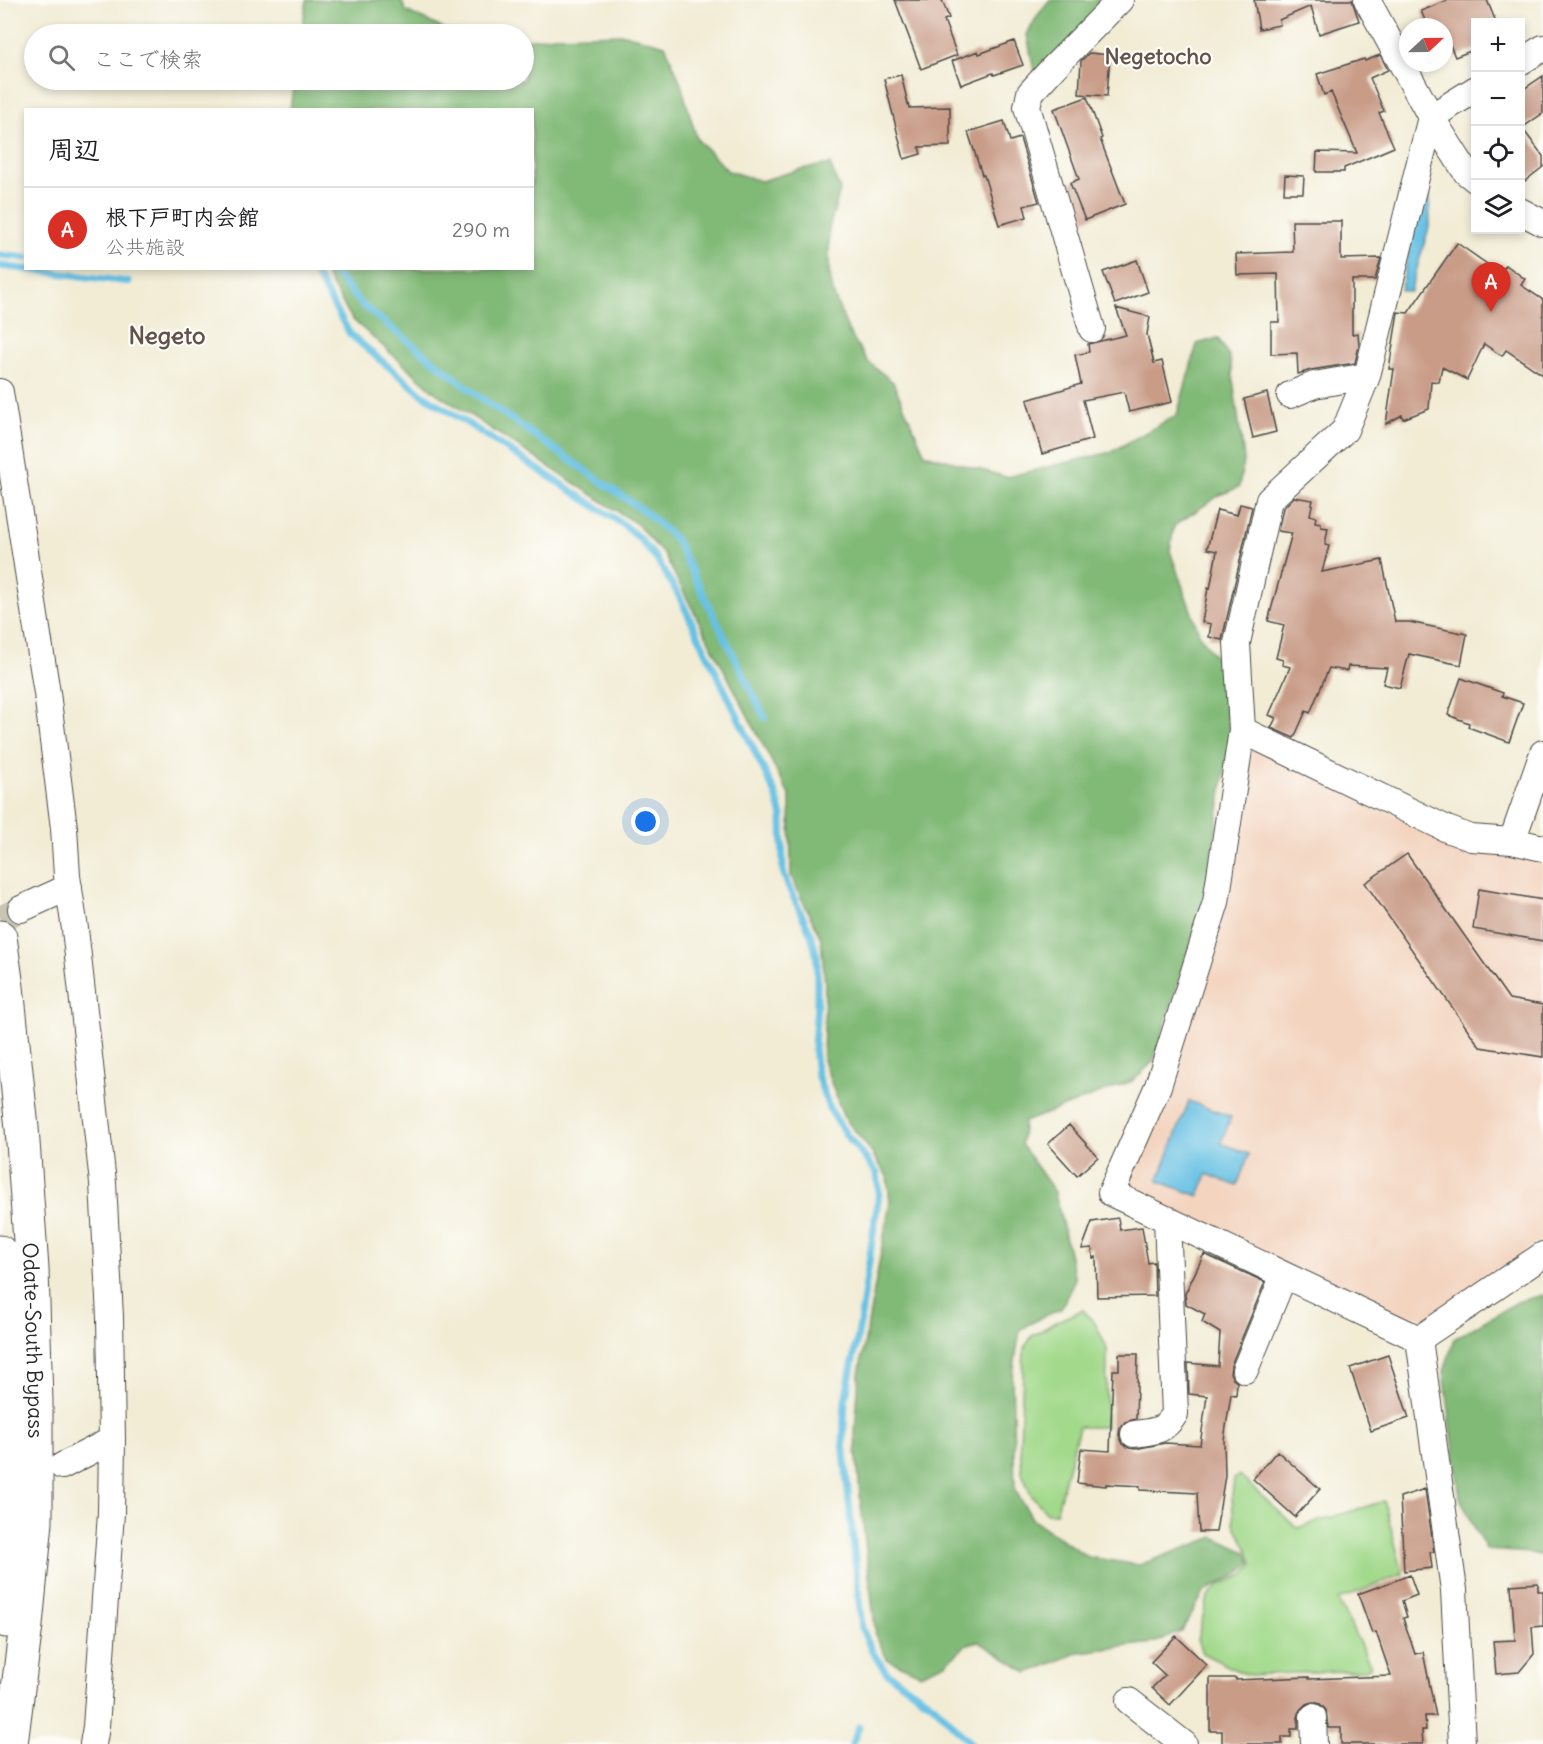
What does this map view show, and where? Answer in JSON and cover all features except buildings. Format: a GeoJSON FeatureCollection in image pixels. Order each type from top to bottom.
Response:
{"type":"FeatureCollection","features":[{"type":"Feature","properties":{"kind":"highway","name":"Odate-South Bypass"},"geometry":{"type":"LineString","coordinates":[[0,937],[22,1128],[32,1269],[36,1402],[36,1522],[11,1744]]}},
{"type":"Feature","properties":{"kind":"highway","name":"Odate-South Bypass"},"geometry":{"type":"LineString","coordinates":[[0,1252],[9,1518],[6,1647],[0,1709]]}},
{"type":"Feature","properties":{"kind":"street"},"geometry":{"type":"LineString","coordinates":[[1092,329],[1027,107],[1030,93],[1120,0]]}},
{"type":"Feature","properties":{"kind":"street"},"geometry":{"type":"LineString","coordinates":[[1367,0],[1431,117],[1466,172],[1471,176]]}},
{"type":"Feature","properties":{"kind":"street"},"geometry":{"type":"LineString","coordinates":[[1525,59],[1543,48]]}},
{"type":"Feature","properties":{"kind":"street"},"geometry":{"type":"LineString","coordinates":[[1419,1339],[1111,1192],[1158,1086],[1216,902],[1242,730],[1237,643],[1269,500],[1345,430],[1367,376],[1431,117],[1471,92]]}},
{"type":"Feature","properties":{"kind":"street"},"geometry":{"type":"LineString","coordinates":[[1525,213],[1543,223]]}},
{"type":"Feature","properties":{"kind":"street"},"geometry":{"type":"LineString","coordinates":[[1290,395],[1314,385],[1367,376]]}},
{"type":"Feature","properties":{"kind":"street"},"geometry":{"type":"LineString","coordinates":[[0,392],[47,693],[103,1183],[110,1317],[111,1513],[97,1716],[93,1744]]}},
{"type":"Feature","properties":{"kind":"street"},"geometry":{"type":"LineString","coordinates":[[1242,730],[1447,829],[1471,838],[1512,841],[1543,848]]}},
{"type":"Feature","properties":{"kind":"street"},"geometry":{"type":"LineString","coordinates":[[1512,841],[1543,753]]}},
{"type":"Feature","properties":{"kind":"street"},"geometry":{"type":"LineString","coordinates":[[21,909],[69,888]]}},
{"type":"Feature","properties":{"kind":"street"},"geometry":{"type":"LineString","coordinates":[[1134,1434],[1168,1426],[1175,1414],[1167,1219]]}},
{"type":"Feature","properties":{"kind":"street"},"geometry":{"type":"LineString","coordinates":[[1419,1339],[1543,1256]]}},
{"type":"Feature","properties":{"kind":"street"},"geometry":{"type":"LineString","coordinates":[[1245,1370],[1284,1275]]}},
{"type":"Feature","properties":{"kind":"street"},"geometry":{"type":"LineString","coordinates":[[1419,1339],[1454,1590],[1462,1744]]}},
{"type":"Feature","properties":{"kind":"street"},"geometry":{"type":"LineString","coordinates":[[62,1466],[112,1440]]}},
{"type":"Feature","properties":{"kind":"street"},"geometry":{"type":"LineString","coordinates":[[1129,1701],[1185,1744]]}},
{"type":"Feature","properties":{"kind":"street"},"geometry":{"type":"LineString","coordinates":[[1313,1716],[1314,1744]]}},
{"type":"Feature","properties":{"kind":"shaded area"},"geometry":{"type":"Polygon","coordinates":[[[1252,743],[1440,838],[1498,853],[1543,859],[1543,1239],[1426,1318],[1376,1311],[1124,1193],[1247,819],[1252,743]]]}},
{"type":"Feature","properties":{"kind":"green space"},"geometry":{"type":"Polygon","coordinates":[[[307,0],[401,0],[406,11],[433,24],[303,24],[307,0]]]}},
{"type":"Feature","properties":{"kind":"green space"},"geometry":{"type":"Polygon","coordinates":[[[1050,0],[1112,0],[1036,73],[1027,34],[1050,0]]]}},
{"type":"Feature","properties":{"kind":"green space"},"geometry":{"type":"Polygon","coordinates":[[[624,34],[665,45],[680,81],[697,139],[728,171],[761,181],[801,169],[830,164],[840,190],[829,228],[829,271],[834,296],[849,332],[868,362],[893,382],[925,454],[1006,477],[1111,452],[1177,415],[1197,344],[1218,338],[1230,358],[1244,459],[1239,487],[1220,495],[1174,526],[1170,551],[1200,636],[1222,666],[1230,737],[1207,891],[1153,1062],[1132,1081],[1024,1122],[1021,1144],[1055,1192],[1075,1279],[1061,1309],[1020,1330],[1012,1379],[1015,1490],[1033,1520],[1088,1557],[1139,1565],[1214,1537],[1246,1552],[1251,1564],[1236,1575],[1205,1591],[1181,1632],[1153,1643],[1080,1652],[1028,1673],[978,1641],[968,1644],[946,1663],[920,1674],[887,1659],[876,1636],[855,1435],[859,1374],[890,1202],[887,1176],[843,1116],[823,1060],[825,983],[821,939],[791,876],[790,797],[665,556],[637,524],[436,393],[352,319],[323,270],[534,270],[534,108],[290,108],[293,90],[534,90],[534,39],[624,34]]]}},
{"type":"Feature","properties":{"kind":"green space"},"geometry":{"type":"Polygon","coordinates":[[[1543,1295],[1543,1556],[1487,1550],[1460,1498],[1444,1371],[1454,1339],[1517,1302],[1543,1295]]]}},
{"type":"Feature","properties":{"kind":"green space"},"geometry":{"type":"Polygon","coordinates":[[[1083,1310],[1096,1325],[1107,1348],[1106,1427],[1079,1427],[1056,1513],[1047,1513],[1031,1495],[1022,1473],[1020,1443],[1024,1348],[1032,1336],[1057,1321],[1083,1310]]]}},
{"type":"Feature","properties":{"kind":"green space"},"geometry":{"type":"Polygon","coordinates":[[[1239,1475],[1297,1528],[1384,1501],[1403,1574],[1338,1600],[1371,1666],[1366,1670],[1250,1675],[1202,1653],[1197,1640],[1208,1597],[1218,1586],[1243,1575],[1253,1565],[1234,1524],[1232,1495],[1234,1479],[1239,1475]]]}},
{"type":"Feature","properties":{"kind":"water"},"geometry":{"type":"Polygon","coordinates":[[[1419,196],[1429,196],[1430,224],[1410,292],[1401,290],[1419,196]]]}},
{"type":"Feature","properties":{"kind":"water"},"geometry":{"type":"Polygon","coordinates":[[[1189,1101],[1231,1117],[1221,1143],[1249,1154],[1237,1186],[1207,1174],[1199,1196],[1158,1181],[1189,1101]]]}},
{"type":"Feature","properties":{"kind":"waterway"},"geometry":{"type":"LineString","coordinates":[[0,255],[24,258]]}},
{"type":"Feature","properties":{"kind":"waterway"},"geometry":{"type":"LineString","coordinates":[[0,266],[24,269]]}},
{"type":"Feature","properties":{"kind":"waterway"},"geometry":{"type":"LineString","coordinates":[[32,270],[129,282]]}},
{"type":"Feature","properties":{"kind":"waterway"},"geometry":{"type":"LineString","coordinates":[[313,270],[350,334],[378,358],[422,394],[624,525],[640,539],[657,560],[678,594],[776,795],[782,816],[783,871],[811,934],[817,957],[814,1048],[817,1074],[829,1108],[845,1133],[877,1173],[879,1192],[860,1324],[845,1401],[843,1443],[862,1629],[873,1653],[886,1672],[934,1705],[971,1744]]}},
{"type":"Feature","properties":{"kind":"waterway"},"geometry":{"type":"LineString","coordinates":[[332,270],[361,304],[481,398],[648,514],[676,540],[765,718]]}},
{"type":"Feature","properties":{"kind":"waterway"},"geometry":{"type":"LineString","coordinates":[[852,1744],[859,1727]]}},
{"type":"Feature","properties":{"kind":"tunnel"},"geometry":{"type":"LineString","coordinates":[[0,919],[21,909]]}},
{"type":"Feature","properties":{"kind":"place","name":"根下戸町内会館"},"geometry":{"type":"Point","coordinates":[1491,312]}},
{"type":"Feature","properties":{"kind":"district","name":"Negetocho"},"geometry":{"type":"Point","coordinates":[1158,56]}},
{"type":"Feature","properties":{"kind":"district","name":"Negeto"},"geometry":{"type":"Point","coordinates":[167,335]}}]}
